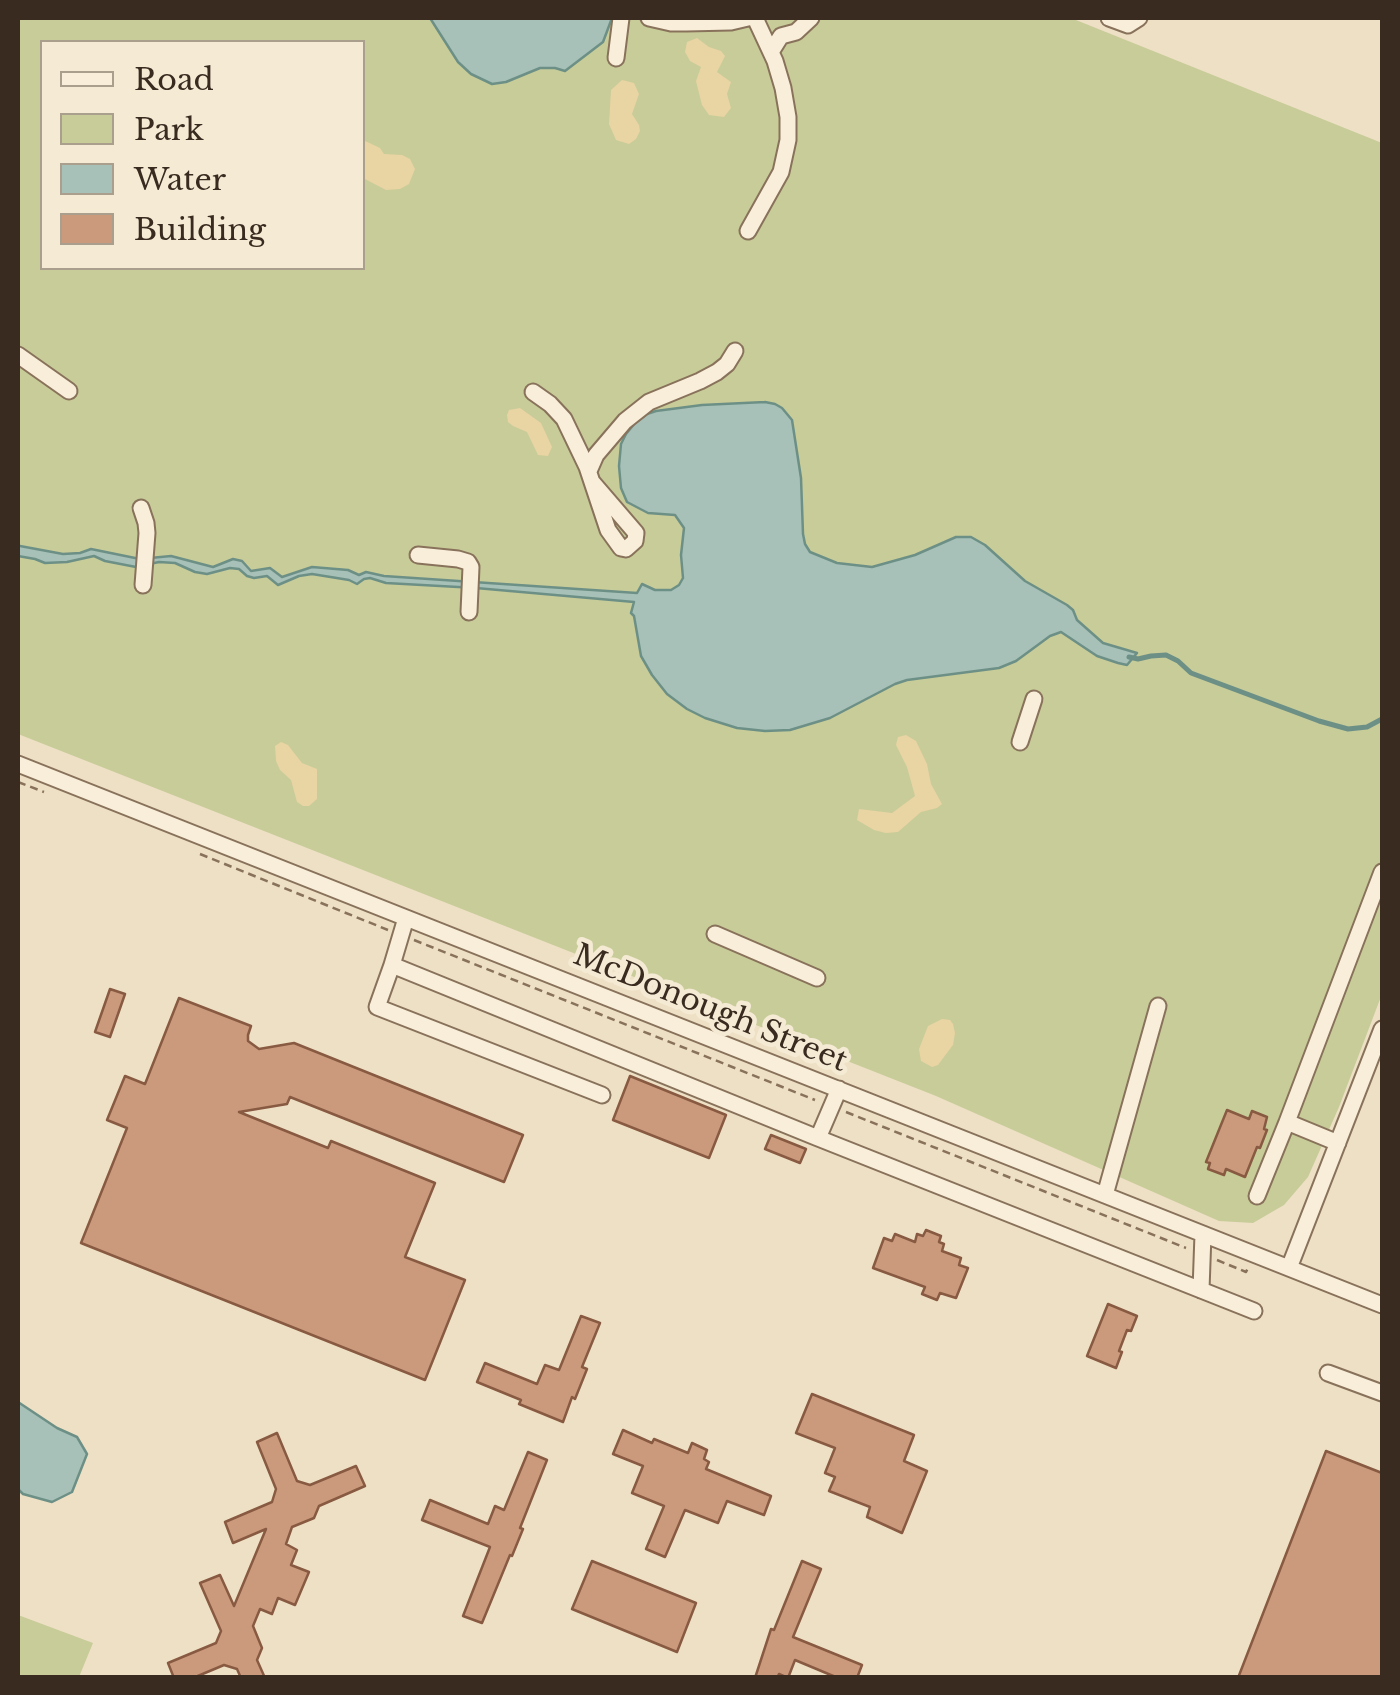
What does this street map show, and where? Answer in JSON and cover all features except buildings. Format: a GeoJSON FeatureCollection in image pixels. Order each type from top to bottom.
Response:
{"type":"FeatureCollection","features":[{"type":"Feature","properties":{"kind":"street"},"geometry":{"type":"LineString","coordinates":[[616,58],[621,18]]}},
{"type":"Feature","properties":{"kind":"street"},"geometry":{"type":"LineString","coordinates":[[649,18],[671,23],[753,23],[781,36],[796,32],[811,18]]}},
{"type":"Feature","properties":{"kind":"street"},"geometry":{"type":"LineString","coordinates":[[1109,18],[1128,24],[1139,18]]}},
{"type":"Feature","properties":{"kind":"street"},"geometry":{"type":"LineString","coordinates":[[748,231],[781,172],[788,140],[783,88],[771,52],[753,23]]}},
{"type":"Feature","properties":{"kind":"street"},"geometry":{"type":"LineString","coordinates":[[771,52],[781,36]]}},
{"type":"Feature","properties":{"kind":"street"},"geometry":{"type":"LineString","coordinates":[[534,392],[564,419],[591,477],[596,455],[625,421],[649,402],[717,372],[735,352]]}},
{"type":"Feature","properties":{"kind":"street"},"geometry":{"type":"LineString","coordinates":[[18,355],[69,391]]}},
{"type":"Feature","properties":{"kind":"street"},"geometry":{"type":"LineString","coordinates":[[141,508],[147,545],[144,578]]}},
{"type":"Feature","properties":{"kind":"street"},"geometry":{"type":"LineString","coordinates":[[418,555],[470,564],[469,605]]}},
{"type":"Feature","properties":{"kind":"street"},"geometry":{"type":"LineString","coordinates":[[1020,742],[1034,699]]}},
{"type":"Feature","properties":{"kind":"street","name":"McDonough Street"},"geometry":{"type":"LineString","coordinates":[[18,764],[1382,1305]]}},
{"type":"Feature","properties":{"kind":"street"},"geometry":{"type":"LineString","coordinates":[[1257,1196],[1382,872]]}},
{"type":"Feature","properties":{"kind":"street"},"geometry":{"type":"LineString","coordinates":[[406,918],[377,1007],[602,1095]]}},
{"type":"Feature","properties":{"kind":"street"},"geometry":{"type":"LineString","coordinates":[[716,934],[816,978]]}},
{"type":"Feature","properties":{"kind":"street"},"geometry":{"type":"LineString","coordinates":[[392,965],[1254,1311]]}},
{"type":"Feature","properties":{"kind":"street"},"geometry":{"type":"LineString","coordinates":[[1105,1195],[1158,1006]]}},
{"type":"Feature","properties":{"kind":"street"},"geometry":{"type":"LineString","coordinates":[[1289,1268],[1382,1028]]}},
{"type":"Feature","properties":{"kind":"street"},"geometry":{"type":"LineString","coordinates":[[818,1138],[839,1089]]}},
{"type":"Feature","properties":{"kind":"street"},"geometry":{"type":"LineString","coordinates":[[1288,1122],[1338,1143]]}},
{"type":"Feature","properties":{"kind":"street"},"geometry":{"type":"LineString","coordinates":[[1201,1290],[1203,1234]]}},
{"type":"Feature","properties":{"kind":"street"},"geometry":{"type":"LineString","coordinates":[[1328,1373],[1382,1393]]}},
{"type":"Feature","properties":{"kind":"path"},"geometry":{"type":"LineString","coordinates":[[18,782],[55,796]]}},
{"type":"Feature","properties":{"kind":"path"},"geometry":{"type":"LineString","coordinates":[[202,855],[1246,1272],[1254,1254]]}},
{"type":"Feature","properties":{"kind":"green space"},"geometry":{"type":"Polygon","coordinates":[[[18,18],[1071,18],[1382,143],[1382,994],[1308,1177],[1284,1205],[1253,1223],[1219,1221],[936,1096],[18,734],[18,18]]]}},
{"type":"Feature","properties":{"kind":"green space"},"geometry":{"type":"Polygon","coordinates":[[[18,1615],[93,1643],[79,1677],[18,1677],[18,1615]]]}},
{"type":"Feature","properties":{"kind":"sand"},"geometry":{"type":"Polygon","coordinates":[[[697,38],[725,56],[717,72],[731,82],[727,94],[731,108],[724,117],[709,115],[702,105],[696,81],[701,67],[690,61],[685,52],[687,42],[697,38]]]}},
{"type":"Feature","properties":{"kind":"sand"},"geometry":{"type":"Polygon","coordinates":[[[622,80],[634,83],[639,94],[632,114],[640,131],[629,144],[616,140],[609,124],[611,90],[622,80]]]}},
{"type":"Feature","properties":{"kind":"sand"},"geometry":{"type":"Polygon","coordinates":[[[365,141],[384,154],[410,159],[415,169],[409,184],[386,190],[365,179],[365,141]]]}},
{"type":"Feature","properties":{"kind":"sand"},"geometry":{"type":"Polygon","coordinates":[[[520,408],[541,423],[552,447],[548,456],[538,455],[527,432],[508,422],[509,410],[520,408]]]}},
{"type":"Feature","properties":{"kind":"sand"},"geometry":{"type":"Polygon","coordinates":[[[906,735],[916,741],[942,804],[921,812],[898,832],[874,830],[857,820],[859,809],[892,813],[915,796],[896,745],[898,737],[906,735]]]}},
{"type":"Feature","properties":{"kind":"sand"},"geometry":{"type":"Polygon","coordinates":[[[281,742],[302,763],[317,769],[317,799],[309,806],[297,802],[291,780],[276,761],[275,746],[281,742]]]}},
{"type":"Feature","properties":{"kind":"sand"},"geometry":{"type":"Polygon","coordinates":[[[942,1019],[953,1024],[953,1045],[932,1067],[921,1061],[919,1049],[928,1026],[942,1019]]]}},
{"type":"Feature","properties":{"kind":"water"},"geometry":{"type":"Polygon","coordinates":[[[430,18],[612,18],[603,42],[565,71],[540,68],[492,84],[471,74],[458,62],[430,18]]]}},
{"type":"Feature","properties":{"kind":"water"},"geometry":{"type":"Polygon","coordinates":[[[765,402],[782,408],[792,420],[801,478],[803,534],[810,552],[837,563],[872,567],[915,555],[956,537],[971,537],[1025,581],[1067,605],[1077,620],[1103,643],[1137,653],[1127,665],[1118,663],[1097,656],[1061,632],[999,668],[907,680],[830,718],[790,730],[765,731],[705,718],[667,694],[641,656],[631,613],[634,602],[386,583],[370,578],[357,584],[312,574],[278,585],[267,576],[254,578],[239,569],[207,574],[175,563],[136,567],[94,556],[45,563],[18,556],[18,546],[63,554],[91,549],[140,559],[171,556],[213,567],[233,559],[242,561],[251,571],[270,568],[282,577],[312,567],[348,570],[359,575],[366,572],[637,593],[642,584],[655,590],[671,590],[683,578],[684,528],[675,515],[648,513],[627,502],[619,466],[626,434],[635,423],[656,411],[765,402]]]}},
{"type":"Feature","properties":{"kind":"water"},"geometry":{"type":"Polygon","coordinates":[[[18,1402],[77,1437],[87,1454],[72,1492],[52,1502],[18,1489],[18,1402]]]}},
{"type":"Feature","properties":{"kind":"waterway"},"geometry":{"type":"LineString","coordinates":[[1129,657],[1166,655],[1191,673],[1348,729],[1367,727],[1382,719]]}}]}
